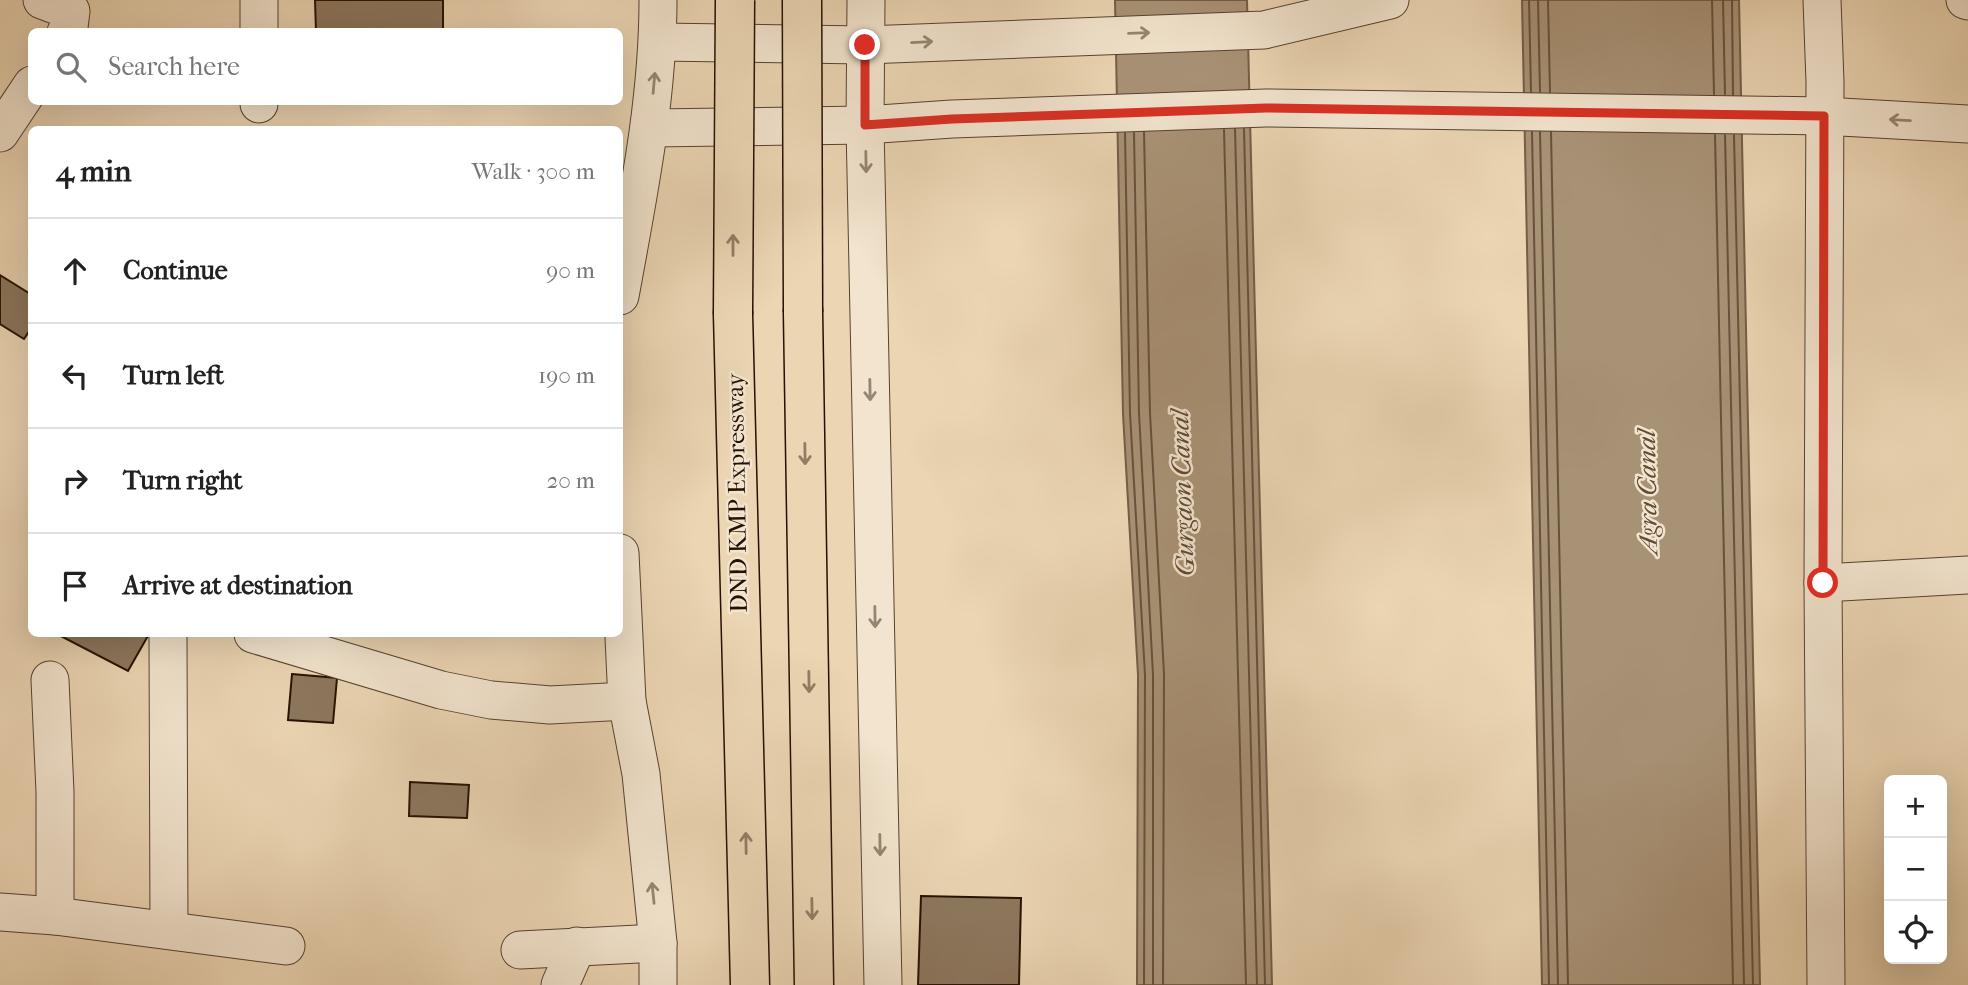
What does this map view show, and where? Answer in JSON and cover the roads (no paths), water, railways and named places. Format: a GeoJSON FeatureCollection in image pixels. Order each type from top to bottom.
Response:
{"type":"FeatureCollection","features":[{"type":"Feature","properties":{"kind":"highway","name":"DND KMP Expressway"},"geometry":{"type":"LineString","coordinates":[[735,0],[733,314],[750,985]]}},
{"type":"Feature","properties":{"kind":"highway"},"geometry":{"type":"LineString","coordinates":[[802,0],[803,312],[814,985]]}},
{"type":"Feature","properties":{"kind":"street"},"geometry":{"type":"LineString","coordinates":[[43,0],[71,11],[68,28]]}},
{"type":"Feature","properties":{"kind":"street"},"geometry":{"type":"LineString","coordinates":[[259,0],[259,28]]}},
{"type":"Feature","properties":{"kind":"street"},"geometry":{"type":"LineString","coordinates":[[623,280],[651,128],[658,42],[658,0]]}},
{"type":"Feature","properties":{"kind":"street"},"geometry":{"type":"LineString","coordinates":[[866,0],[865,125],[883,985]]}},
{"type":"Feature","properties":{"kind":"street"},"geometry":{"type":"LineString","coordinates":[[658,42],[865,45],[1070,35],[1265,30],[1390,0]]}},
{"type":"Feature","properties":{"kind":"street"},"geometry":{"type":"LineString","coordinates":[[1822,0],[1825,82],[1823,583],[1826,985]]}},
{"type":"Feature","properties":{"kind":"street"},"geometry":{"type":"LineString","coordinates":[[0,133],[28,91]]}},
{"type":"Feature","properties":{"kind":"street"},"geometry":{"type":"LineString","coordinates":[[651,128],[865,125],[1266,108],[1824,116],[1968,124]]}},
{"type":"Feature","properties":{"kind":"street"},"geometry":{"type":"LineString","coordinates":[[1823,583],[1968,575]]}},
{"type":"Feature","properties":{"kind":"street"},"geometry":{"type":"LineString","coordinates":[[623,616],[627,701],[641,774],[658,943],[658,985]]}},
{"type":"Feature","properties":{"kind":"street"},"geometry":{"type":"LineString","coordinates":[[168,637],[169,930]]}},
{"type":"Feature","properties":{"kind":"street"},"geometry":{"type":"LineString","coordinates":[[263,637],[441,690],[491,700],[550,705],[627,701]]}},
{"type":"Feature","properties":{"kind":"street"},"geometry":{"type":"LineString","coordinates":[[50,680],[55,792],[55,916]]}},
{"type":"Feature","properties":{"kind":"street"},"geometry":{"type":"LineString","coordinates":[[0,912],[55,916],[286,946]]}},
{"type":"Feature","properties":{"kind":"street"},"geometry":{"type":"LineString","coordinates":[[520,950],[658,943]]}},
{"type":"Feature","properties":{"kind":"street"},"geometry":{"type":"LineString","coordinates":[[560,985],[577,946]]}},
{"type":"Feature","properties":{"kind":"water","name":"Gurgaon Canal"},"geometry":{"type":"Polygon","coordinates":[[[1115,0],[1247,0],[1272,985],[1137,985],[1138,675],[1123,414],[1115,0]]]}},
{"type":"Feature","properties":{"kind":"water","name":"Agra Canal"},"geometry":{"type":"Polygon","coordinates":[[[1522,0],[1739,0],[1760,985],[1542,985],[1522,0]]]}}]}
